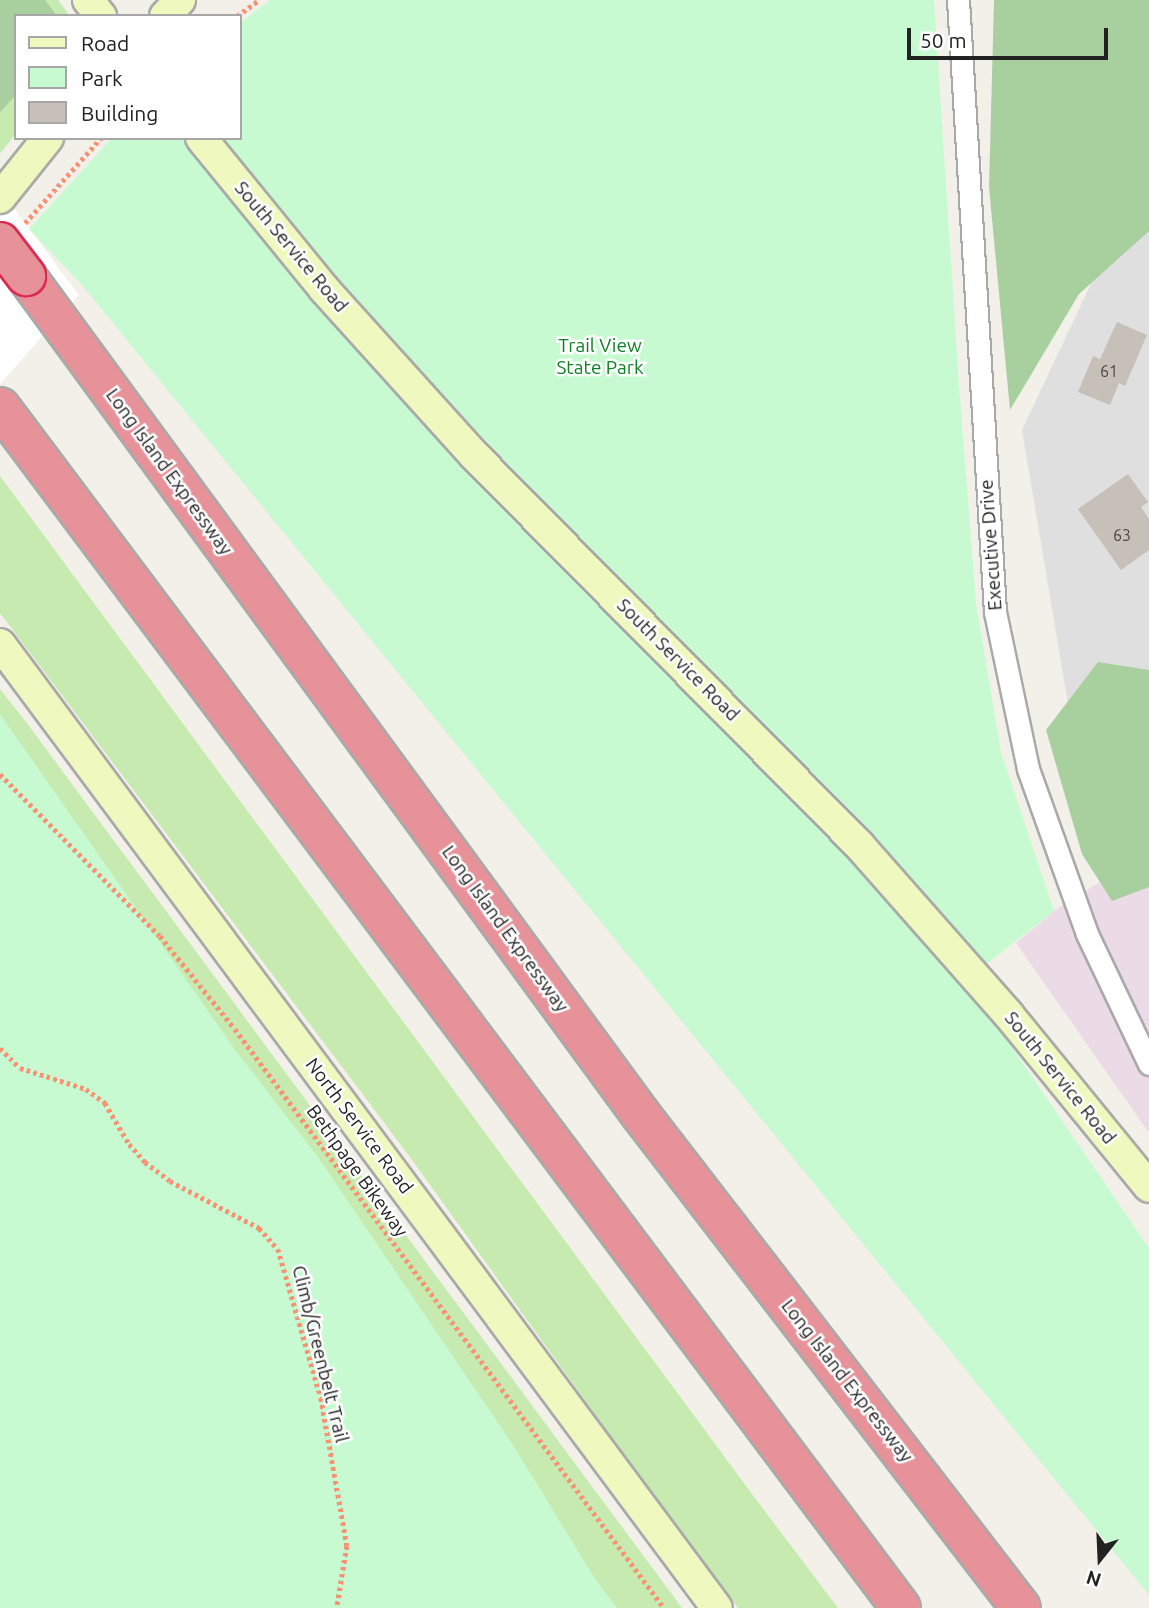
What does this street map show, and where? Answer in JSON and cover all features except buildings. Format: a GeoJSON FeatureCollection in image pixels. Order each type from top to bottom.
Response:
{"type":"FeatureCollection","features":[{"type":"Feature","properties":{"kind":"highway","name":"Long Island Expressway"},"geometry":{"type":"LineString","coordinates":[[11,234],[26,276],[641,1115],[1021,1608]]}},
{"type":"Feature","properties":{"kind":"highway"},"geometry":{"type":"LineString","coordinates":[[0,407],[901,1608]]}},
{"type":"Feature","properties":{"kind":"main road"},"geometry":{"type":"LineString","coordinates":[[88,0],[99,14]]}},
{"type":"Feature","properties":{"kind":"main road"},"geometry":{"type":"LineString","coordinates":[[167,14],[180,0]]}},
{"type":"Feature","properties":{"kind":"main road"},"geometry":{"type":"LineString","coordinates":[[0,198],[46,140]]}},
{"type":"Feature","properties":{"kind":"main road","name":"South Service Road"},"geometry":{"type":"LineString","coordinates":[[203,140],[324,289],[474,455],[859,845],[1009,1014],[1149,1187]]}},
{"type":"Feature","properties":{"kind":"main road","name":"North Service Road"},"geometry":{"type":"LineString","coordinates":[[0,644],[717,1608]]}},
{"type":"Feature","properties":{"kind":"street","name":"Executive Drive"},"geometry":{"type":"LineString","coordinates":[[958,0],[995,612],[1028,769],[1087,934],[1149,1064]]}},
{"type":"Feature","properties":{"kind":"path"},"geometry":{"type":"LineString","coordinates":[[240,14],[259,0]]}},
{"type":"Feature","properties":{"kind":"path"},"geometry":{"type":"LineString","coordinates":[[11,234],[99,140]]}},
{"type":"Feature","properties":{"kind":"path","name":"Bethpage Bikeway"},"geometry":{"type":"LineString","coordinates":[[0,774],[160,936],[235,1029],[664,1608]]}},
{"type":"Feature","properties":{"kind":"path","name":"Climb/Greenbelt Trail"},"geometry":{"type":"LineString","coordinates":[[0,1048],[20,1068],[86,1089],[105,1103],[129,1144],[145,1162],[170,1181],[259,1228],[278,1249],[321,1398],[347,1546],[337,1608]]}},
{"type":"Feature","properties":{"kind":"shaded area"},"geometry":{"type":"Polygon","coordinates":[[[1149,229],[1149,845],[1097,877],[1022,430],[1105,254],[1149,229]]]}},
{"type":"Feature","properties":{"kind":"shaded area"},"geometry":{"type":"Polygon","coordinates":[[[1149,851],[1149,1133],[1016,943],[1054,911],[1149,851]]]}},
{"type":"Feature","properties":{"kind":"green space"},"geometry":{"type":"Polygon","coordinates":[[[0,0],[58,0],[68,14],[14,14],[14,136],[0,154],[0,0]]]}},
{"type":"Feature","properties":{"kind":"green space"},"geometry":{"type":"Polygon","coordinates":[[[0,0],[45,0],[56,14],[14,14],[14,97],[0,112],[0,0]]]}},
{"type":"Feature","properties":{"kind":"green space","name":"Trail View State Park"},"geometry":{"type":"Polygon","coordinates":[[[270,0],[934,0],[976,603],[1001,752],[1054,911],[966,980],[1149,1248],[1149,1595],[82,285],[29,229],[110,140],[242,140],[242,21],[270,0]]]}},
{"type":"Feature","properties":{"kind":"green space"},"geometry":{"type":"Polygon","coordinates":[[[994,0],[1149,0],[1149,231],[1079,294],[1010,410],[989,187],[994,0]]]}},
{"type":"Feature","properties":{"kind":"green space"},"geometry":{"type":"Polygon","coordinates":[[[0,476],[838,1608],[738,1608],[650,1491],[410,1157],[0,613],[0,476]]]}},
{"type":"Feature","properties":{"kind":"green space"},"geometry":{"type":"Polygon","coordinates":[[[1098,662],[1149,670],[1149,887],[1112,901],[1082,854],[1046,730],[1098,662]]]}},
{"type":"Feature","properties":{"kind":"green space"},"geometry":{"type":"Polygon","coordinates":[[[0,689],[682,1608],[599,1608],[0,818],[0,689]]]}},
{"type":"Feature","properties":{"kind":"green space"},"geometry":{"type":"Polygon","coordinates":[[[0,714],[236,1051],[318,1157],[513,1445],[594,1577],[617,1608],[0,1608],[0,714]]]}},
{"type":"Feature","properties":{"kind":"pier"},"geometry":{"type":"Polygon","coordinates":[[[0,190],[79,295],[0,384],[0,190]]]}}]}
